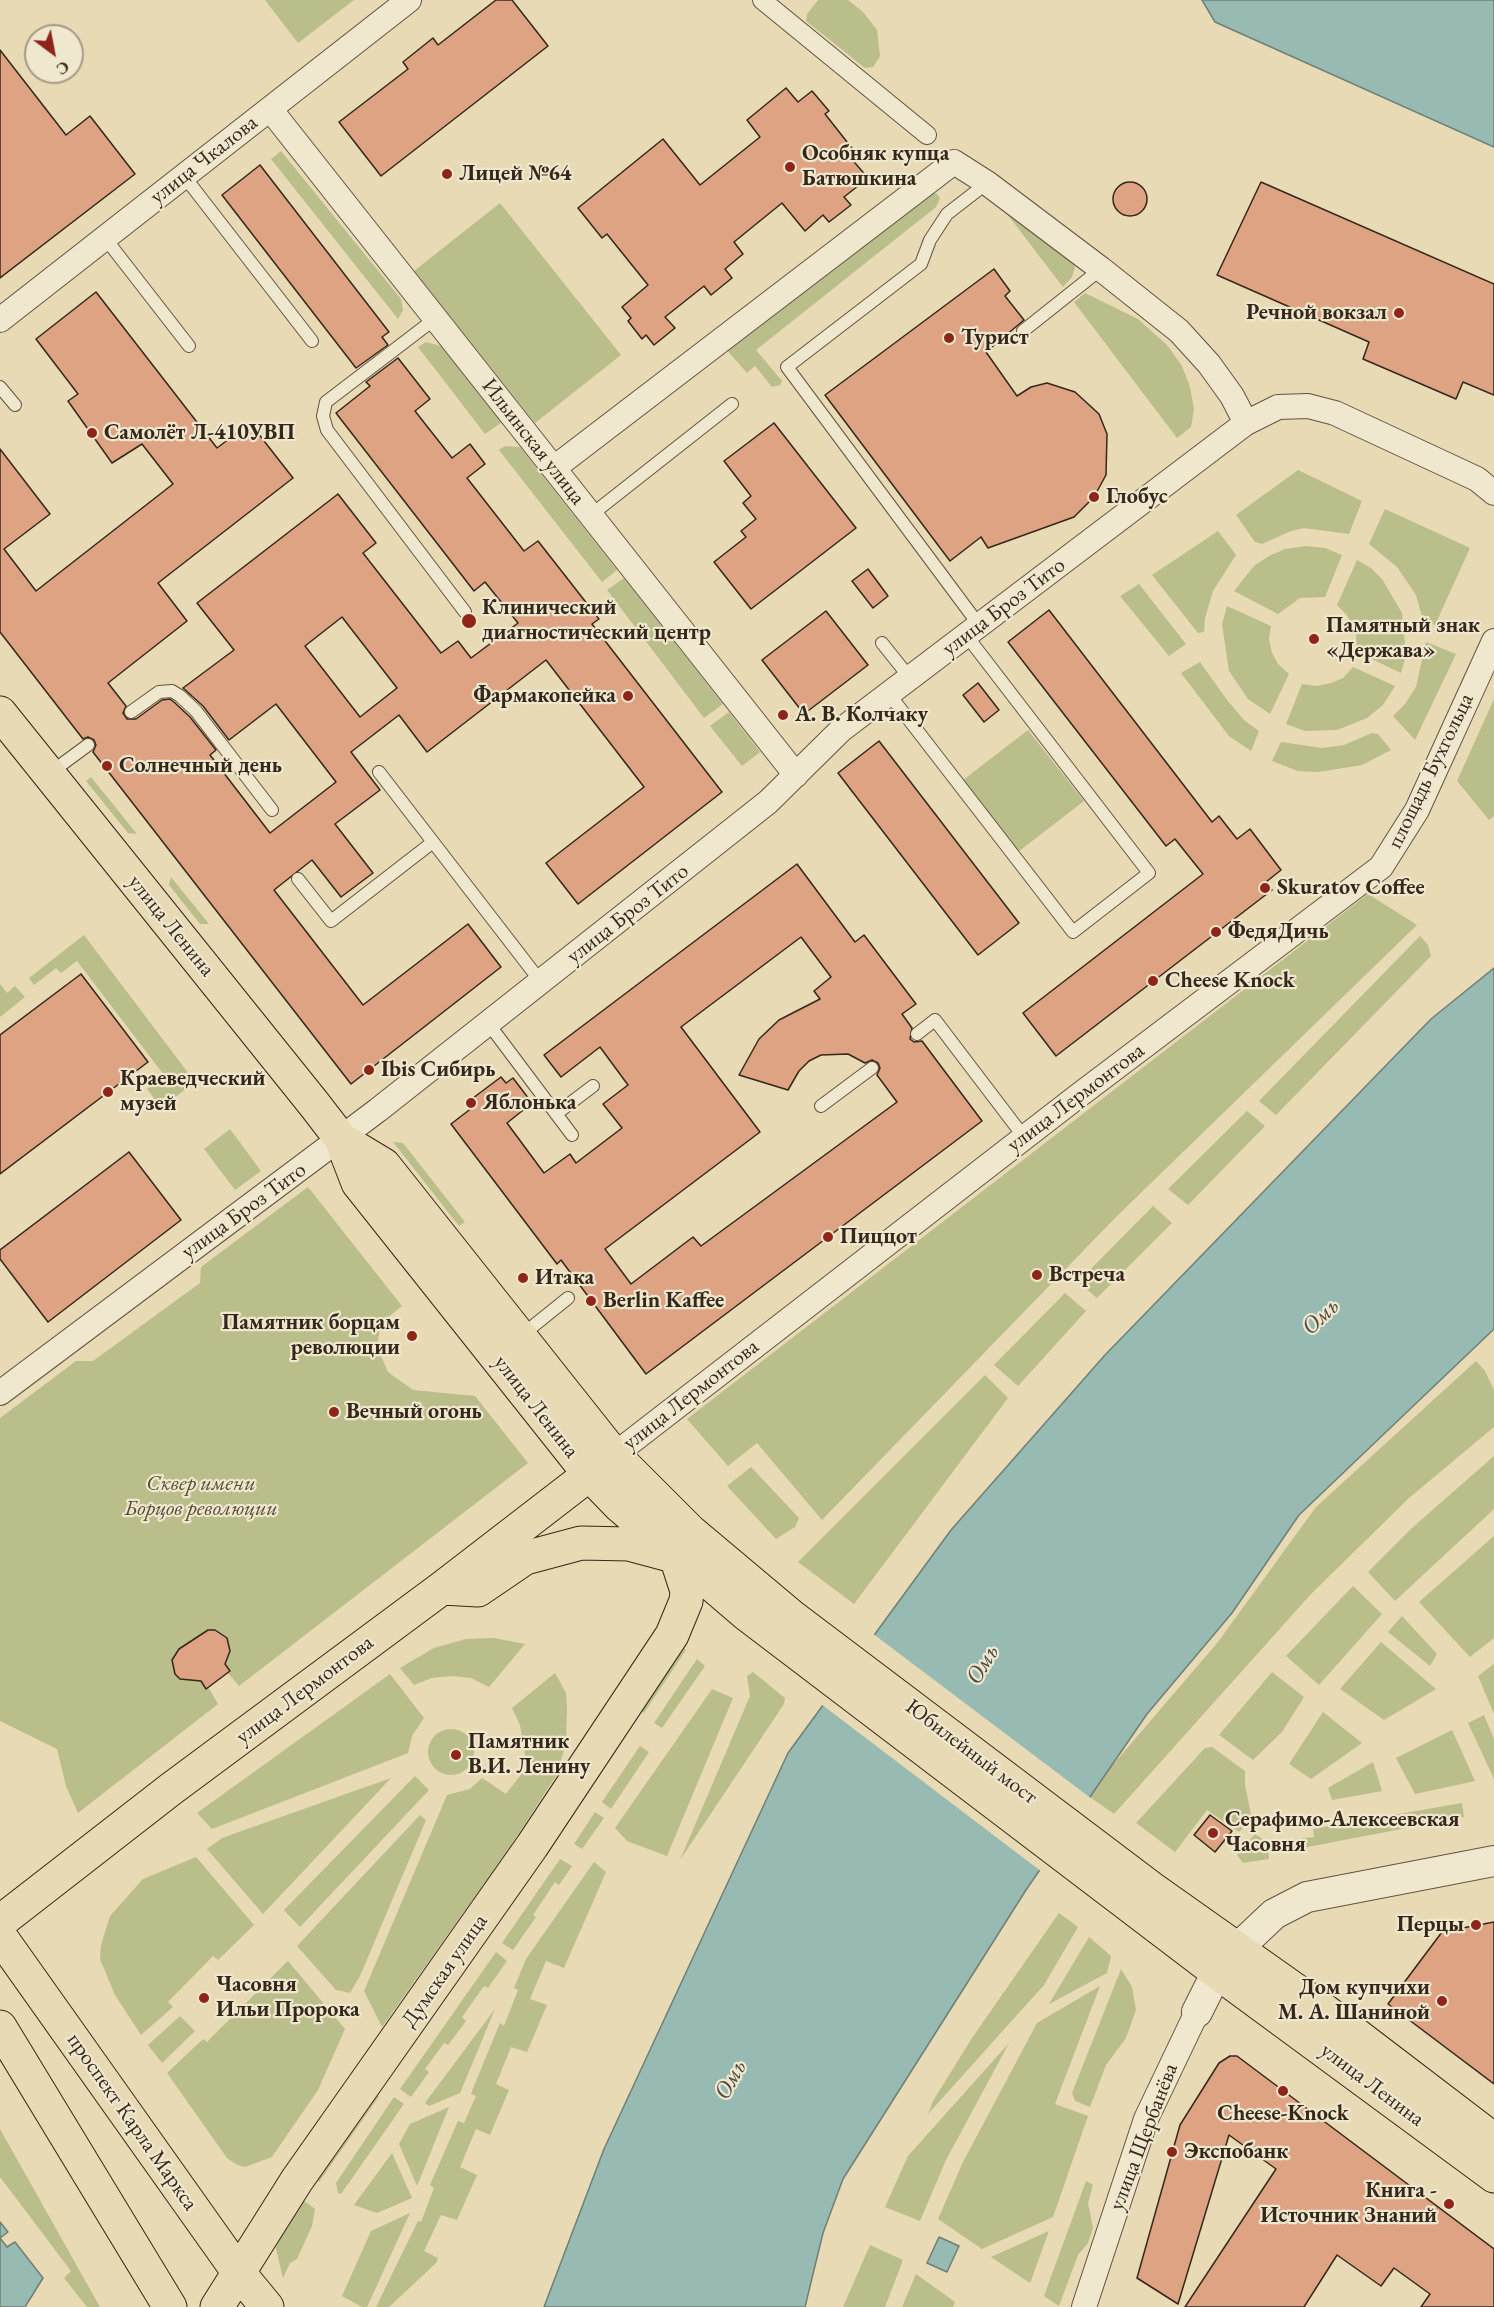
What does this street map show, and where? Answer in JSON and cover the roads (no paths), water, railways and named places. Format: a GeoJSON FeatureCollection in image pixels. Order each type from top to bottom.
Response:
{"type":"FeatureCollection","features":[{"type":"Feature","properties":{"kind":"main road","name":"улица Ленина"},"geometry":{"type":"LineString","coordinates":[[0,713],[341,1139],[358,1183],[602,1465],[676,1557],[745,1613],[783,1626]]}},
{"type":"Feature","properties":{"kind":"main road","name":"улица Ленина"},"geometry":{"type":"LineString","coordinates":[[341,1139],[384,1165],[520,1336],[602,1465],[691,1532],[783,1626]]}},
{"type":"Feature","properties":{"kind":"main road","name":"улица Лермонтова"},"geometry":{"type":"LineString","coordinates":[[0,1922],[171,1789],[442,1588],[602,1465]]}},
{"type":"Feature","properties":{"kind":"main road"},"geometry":{"type":"LineString","coordinates":[[442,1588],[478,1590],[525,1558],[581,1544],[629,1544],[676,1557],[687,1591],[686,1601],[672,1635]]}},
{"type":"Feature","properties":{"kind":"main road"},"geometry":{"type":"LineString","coordinates":[[672,1635],[689,1621],[710,1611],[722,1609],[745,1613]]}},
{"type":"Feature","properties":{"kind":"main road","name":"Юбилейный мост"},"geometry":{"type":"LineString","coordinates":[[783,1626],[1143,1898]]}},
{"type":"Feature","properties":{"kind":"main road","name":"Думская улица"},"geometry":{"type":"LineString","coordinates":[[217,2307],[297,2180],[526,1856],[672,1635]]}},
{"type":"Feature","properties":{"kind":"main road","name":"улица Ленина"},"geometry":{"type":"LineString","coordinates":[[1143,1898],[1238,1948],[1494,2140]]}},
{"type":"Feature","properties":{"kind":"main road","name":"улица Ленина"},"geometry":{"type":"LineString","coordinates":[[1143,1898],[1217,1972],[1494,2176]]}},
{"type":"Feature","properties":{"kind":"main road","name":"проспект Карла Маркса"},"geometry":{"type":"LineString","coordinates":[[0,1936],[239,2273],[267,2307]]}},
{"type":"Feature","properties":{"kind":"main road"},"geometry":{"type":"LineString","coordinates":[[0,2027],[170,2307]]}},
{"type":"Feature","properties":{"kind":"street","name":"улица Чкалова"},"geometry":{"type":"LineString","coordinates":[[0,320],[409,0]]}},
{"type":"Feature","properties":{"kind":"street"},"geometry":{"type":"LineString","coordinates":[[762,0],[927,135]]}},
{"type":"Feature","properties":{"kind":"street","name":"Ильинская улица"},"geometry":{"type":"LineString","coordinates":[[270,109],[796,775]]}},
{"type":"Feature","properties":{"kind":"street"},"geometry":{"type":"LineString","coordinates":[[554,468],[954,162],[987,183],[1101,269],[1179,332],[1209,364],[1232,396],[1246,423],[1278,407],[1308,406],[1335,413],[1477,479],[1494,493]]}},
{"type":"Feature","properties":{"kind":"street","name":"улица Броз Тито"},"geometry":{"type":"LineString","coordinates":[[0,1393],[341,1139],[768,802],[841,730],[1246,423]]}},
{"type":"Feature","properties":{"kind":"street","name":"площадь Бухгольца"},"geometry":{"type":"LineString","coordinates":[[1382,867],[1417,810],[1494,641]]}},
{"type":"Feature","properties":{"kind":"street","name":"улица Лермонтова"},"geometry":{"type":"LineString","coordinates":[[602,1465],[1024,1137],[1382,867]]}},
{"type":"Feature","properties":{"kind":"street","name":"улица Щербанёва"},"geometry":{"type":"LineString","coordinates":[[1084,2307],[1146,2119],[1217,1972],[1238,1948],[1274,1914],[1306,1897],[1494,1861]]}},
{"type":"Feature","properties":{"kind":"lane"},"geometry":{"type":"LineString","coordinates":[[184,176],[312,341]]}},
{"type":"Feature","properties":{"kind":"lane"},"geometry":{"type":"LineString","coordinates":[[889,694],[1073,932],[1149,873],[972,630],[787,367],[921,264],[930,240],[947,214],[987,183]]}},
{"type":"Feature","properties":{"kind":"lane"},"geometry":{"type":"LineString","coordinates":[[105,238],[189,346]]}},
{"type":"Feature","properties":{"kind":"lane"},"geometry":{"type":"LineString","coordinates":[[1023,331],[1101,269]]}},
{"type":"Feature","properties":{"kind":"lane"},"geometry":{"type":"LineString","coordinates":[[436,318],[326,402],[322,417],[327,430],[465,612]]}},
{"type":"Feature","properties":{"kind":"lane"},"geometry":{"type":"LineString","coordinates":[[0,387],[15,405]]}},
{"type":"Feature","properties":{"kind":"lane"},"geometry":{"type":"LineString","coordinates":[[591,514],[732,404]]}},
{"type":"Feature","properties":{"kind":"lane"},"geometry":{"type":"LineString","coordinates":[[882,643],[910,678]]}},
{"type":"Feature","properties":{"kind":"lane"},"geometry":{"type":"LineString","coordinates":[[131,712],[159,692],[172,691],[180,696],[196,711],[272,810]]}},
{"type":"Feature","properties":{"kind":"lane"},"geometry":{"type":"LineString","coordinates":[[49,774],[88,745]]}},
{"type":"Feature","properties":{"kind":"lane"},"geometry":{"type":"LineString","coordinates":[[378,772],[542,982]]}},
{"type":"Feature","properties":{"kind":"lane"},"geometry":{"type":"LineString","coordinates":[[298,879],[331,921],[433,842]]}},
{"type":"Feature","properties":{"kind":"lane"},"geometry":{"type":"LineString","coordinates":[[917,1034],[935,1020],[1024,1137]]}},
{"type":"Feature","properties":{"kind":"lane"},"geometry":{"type":"LineString","coordinates":[[488,1023],[573,1136]]}},
{"type":"Feature","properties":{"kind":"lane"},"geometry":{"type":"LineString","coordinates":[[821,1106],[872,1068]]}},
{"type":"Feature","properties":{"kind":"lane"},"geometry":{"type":"LineString","coordinates":[[556,1114],[593,1086]]}},
{"type":"Feature","properties":{"kind":"lane"},"geometry":{"type":"LineString","coordinates":[[520,1336],[568,1298]]}},
{"type":"Feature","properties":{"kind":"water"},"geometry":{"type":"Polygon","coordinates":[[[1202,0],[1494,0],[1494,147],[1215,22],[1202,0]]]}},
{"type":"Feature","properties":{"kind":"water","name":"Омь"},"geometry":{"type":"Polygon","coordinates":[[[1494,968],[1494,1329],[1299,1515],[1232,1613],[1147,1714],[1026,1890],[843,2179],[823,2233],[805,2307],[544,2307],[604,2149],[788,1753],[951,1530],[1105,1355],[1431,1019],[1494,968]]]}},
{"type":"Feature","properties":{"kind":"water"},"geometry":{"type":"Polygon","coordinates":[[[0,2222],[8,2232],[0,2238],[0,2222]]]}},
{"type":"Feature","properties":{"kind":"water"},"geometry":{"type":"Polygon","coordinates":[[[939,2237],[959,2246],[947,2272],[927,2263],[939,2237]]]}},
{"type":"Feature","properties":{"kind":"water"},"geometry":{"type":"Polygon","coordinates":[[[0,2238],[7,2247],[15,2242],[43,2278],[25,2307],[0,2307],[0,2238]]]}},
{"type":"Feature","properties":{"kind":"place","name":"Особняк купца Батюшкина"},"geometry":{"type":"Point","coordinates":[790,167]}},
{"type":"Feature","properties":{"kind":"place","name":"Лицей №64"},"geometry":{"type":"Point","coordinates":[447,174]}},
{"type":"Feature","properties":{"kind":"place","name":"Речной вокзал"},"geometry":{"type":"Point","coordinates":[1399,313]}},
{"type":"Feature","properties":{"kind":"place","name":"Турист"},"geometry":{"type":"Point","coordinates":[949,338]}},
{"type":"Feature","properties":{"kind":"place","name":"Самолёт Л-410УВП"},"geometry":{"type":"Point","coordinates":[92,433]}},
{"type":"Feature","properties":{"kind":"place","name":"Глобус"},"geometry":{"type":"Point","coordinates":[1094,497]}},
{"type":"Feature","properties":{"kind":"place","name":"Клинический диагностический центр"},"geometry":{"type":"Point","coordinates":[469,621]}},
{"type":"Feature","properties":{"kind":"place","name":"Памятный знак «Держава»"},"geometry":{"type":"Point","coordinates":[1314,639]}},
{"type":"Feature","properties":{"kind":"place","name":"Фармакопейка"},"geometry":{"type":"Point","coordinates":[628,696]}},
{"type":"Feature","properties":{"kind":"place","name":"А. В. Колчаку"},"geometry":{"type":"Point","coordinates":[783,715]}},
{"type":"Feature","properties":{"kind":"place","name":"Солнечный день"},"geometry":{"type":"Point","coordinates":[107,766]}},
{"type":"Feature","properties":{"kind":"place","name":"Skuratov Coffee"},"geometry":{"type":"Point","coordinates":[1265,888]}},
{"type":"Feature","properties":{"kind":"place","name":"ФедяДичь"},"geometry":{"type":"Point","coordinates":[1216,932]}},
{"type":"Feature","properties":{"kind":"place","name":"Cheese Knock"},"geometry":{"type":"Point","coordinates":[1153,981]}},
{"type":"Feature","properties":{"kind":"place","name":"Ibis Сибирь"},"geometry":{"type":"Point","coordinates":[369,1070]}},
{"type":"Feature","properties":{"kind":"place","name":"Краеведческий музей"},"geometry":{"type":"Point","coordinates":[108,1092]}},
{"type":"Feature","properties":{"kind":"place","name":"Яблонька"},"geometry":{"type":"Point","coordinates":[471,1103]}},
{"type":"Feature","properties":{"kind":"place","name":"Пиццот"},"geometry":{"type":"Point","coordinates":[828,1237]}},
{"type":"Feature","properties":{"kind":"place","name":"Встреча"},"geometry":{"type":"Point","coordinates":[1037,1275]}},
{"type":"Feature","properties":{"kind":"place","name":"Итака"},"geometry":{"type":"Point","coordinates":[523,1278]}},
{"type":"Feature","properties":{"kind":"place","name":"Berlin Kaffee"},"geometry":{"type":"Point","coordinates":[591,1301]}},
{"type":"Feature","properties":{"kind":"place","name":"Памятник борцам революции"},"geometry":{"type":"Point","coordinates":[412,1336]}},
{"type":"Feature","properties":{"kind":"place","name":"Вечный огонь"},"geometry":{"type":"Point","coordinates":[334,1412]}},
{"type":"Feature","properties":{"kind":"place","name":"Памятник В.И. Ленину"},"geometry":{"type":"Point","coordinates":[456,1755]}},
{"type":"Feature","properties":{"kind":"place","name":"Серафимо-Алексеевская Часовня"},"geometry":{"type":"Point","coordinates":[1213,1833]}},
{"type":"Feature","properties":{"kind":"place","name":"Перцы"},"geometry":{"type":"Point","coordinates":[1476,1925]}},
{"type":"Feature","properties":{"kind":"place","name":"Часовня Ильи Пророка"},"geometry":{"type":"Point","coordinates":[204,1998]}},
{"type":"Feature","properties":{"kind":"place","name":"Дом купчихи М. А. Шаниной"},"geometry":{"type":"Point","coordinates":[1442,2001]}},
{"type":"Feature","properties":{"kind":"place","name":"Cheese-Knock"},"geometry":{"type":"Point","coordinates":[1283,2091]}},
{"type":"Feature","properties":{"kind":"place","name":"Экспобанк"},"geometry":{"type":"Point","coordinates":[1172,2152]}},
{"type":"Feature","properties":{"kind":"place","name":"Книга - Источник Знаний"},"geometry":{"type":"Point","coordinates":[1449,2204]}},
{"type":"Feature","properties":{"kind":"park label","name":"Сквер имени Борцов революции"},"geometry":{"type":"Point","coordinates":[201,1496]}}]}
